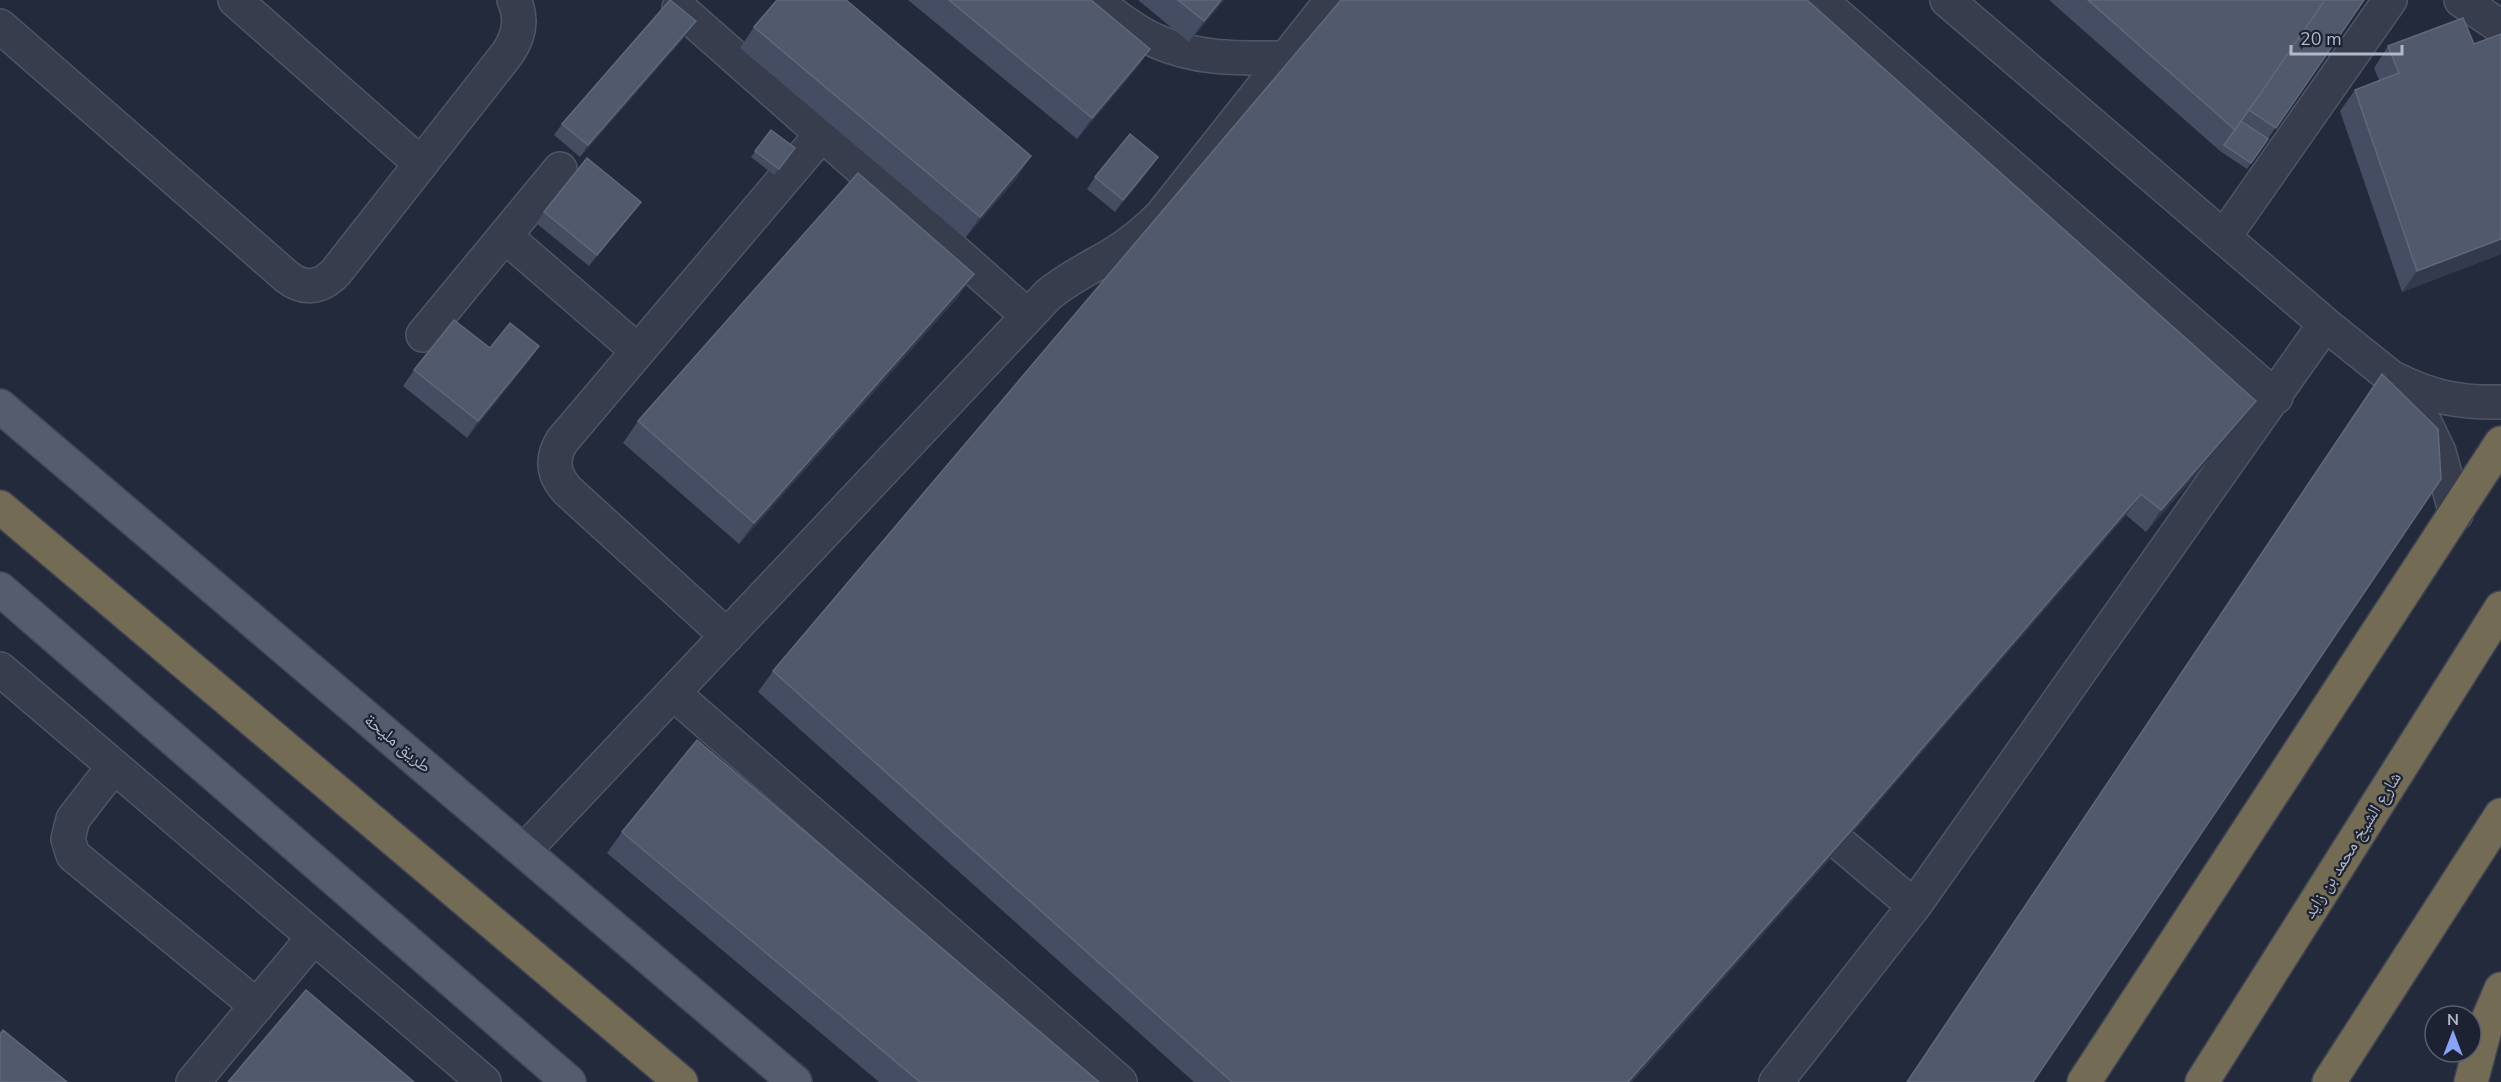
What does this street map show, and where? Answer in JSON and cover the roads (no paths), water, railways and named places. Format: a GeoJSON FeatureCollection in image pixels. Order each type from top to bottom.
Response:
{"type":"FeatureCollection","features":[{"type":"Feature","properties":{"kind":"highway"},"geometry":{"type":"LineString","coordinates":[[2084,1082],[2501,443]]}},
{"type":"Feature","properties":{"kind":"highway"},"geometry":{"type":"LineString","coordinates":[[0,507],[681,1082]]}},
{"type":"Feature","properties":{"kind":"highway","name":"شارع الشيخ محمد بن زايد"},"geometry":{"type":"LineString","coordinates":[[2202,1082],[2501,608]]}},
{"type":"Feature","properties":{"kind":"highway"},"geometry":{"type":"LineString","coordinates":[[2329,1082],[2501,815]]}},
{"type":"Feature","properties":{"kind":"highway"},"geometry":{"type":"LineString","coordinates":[[2470,1082],[2487,1022],[2501,989]]}},
{"type":"Feature","properties":{"kind":"main road","name":"طريق مليحة"},"geometry":{"type":"LineString","coordinates":[[0,406],[795,1082]]}},
{"type":"Feature","properties":{"kind":"main road"},"geometry":{"type":"LineString","coordinates":[[0,589],[569,1082]]}},
{"type":"Feature","properties":{"kind":"street"},"geometry":{"type":"LineString","coordinates":[[235,0],[421,164]]}},
{"type":"Feature","properties":{"kind":"street"},"geometry":{"type":"LineString","coordinates":[[0,26],[286,276],[306,287],[317,286],[328,281],[515,43],[519,16],[514,0]]}},
{"type":"Feature","properties":{"kind":"street"},"geometry":{"type":"LineString","coordinates":[[1094,0],[1135,30],[1181,51],[1208,56],[1286,58]]}},
{"type":"Feature","properties":{"kind":"street"},"geometry":{"type":"LineString","coordinates":[[525,851],[1048,295],[1067,279],[1131,245],[1161,216],[1332,0]]}},
{"type":"Feature","properties":{"kind":"street"},"geometry":{"type":"LineString","coordinates":[[1820,0],[2276,397]]}},
{"type":"Feature","properties":{"kind":"street"},"geometry":{"type":"LineString","coordinates":[[1947,0],[2325,324],[2391,377],[2410,400],[2439,452],[2456,514]]}},
{"type":"Feature","properties":{"kind":"street"},"geometry":{"type":"LineString","coordinates":[[2224,237],[2390,0]]}},
{"type":"Feature","properties":{"kind":"street"},"geometry":{"type":"LineString","coordinates":[[2461,0],[2501,27]]}},
{"type":"Feature","properties":{"kind":"street"},"geometry":{"type":"LineString","coordinates":[[679,8],[1028,316]]}},
{"type":"Feature","properties":{"kind":"street"},"geometry":{"type":"LineString","coordinates":[[727,636],[567,490],[555,472],[556,450],[822,134]]}},
{"type":"Feature","properties":{"kind":"street"},"geometry":{"type":"LineString","coordinates":[[423,335],[560,170]]}},
{"type":"Feature","properties":{"kind":"street"},"geometry":{"type":"LineString","coordinates":[[505,236],[638,351]]}},
{"type":"Feature","properties":{"kind":"street"},"geometry":{"type":"LineString","coordinates":[[1776,1082],[1914,906],[2276,397],[2325,324]]}},
{"type":"Feature","properties":{"kind":"street"},"geometry":{"type":"LineString","coordinates":[[2391,377],[2417,390],[2444,399],[2501,402]]}},
{"type":"Feature","properties":{"kind":"street"},"geometry":{"type":"LineString","coordinates":[[0,669],[484,1082]]}},
{"type":"Feature","properties":{"kind":"street"},"geometry":{"type":"LineString","coordinates":[[673,693],[1120,1082]]}},
{"type":"Feature","properties":{"kind":"street"},"geometry":{"type":"LineString","coordinates":[[114,766],[74,819],[68,839],[74,855],[257,1006]]}},
{"type":"Feature","properties":{"kind":"street"},"geometry":{"type":"LineString","coordinates":[[1842,845],[1914,906]]}},
{"type":"Feature","properties":{"kind":"street"},"geometry":{"type":"LineString","coordinates":[[193,1082],[314,938]]}}]}
